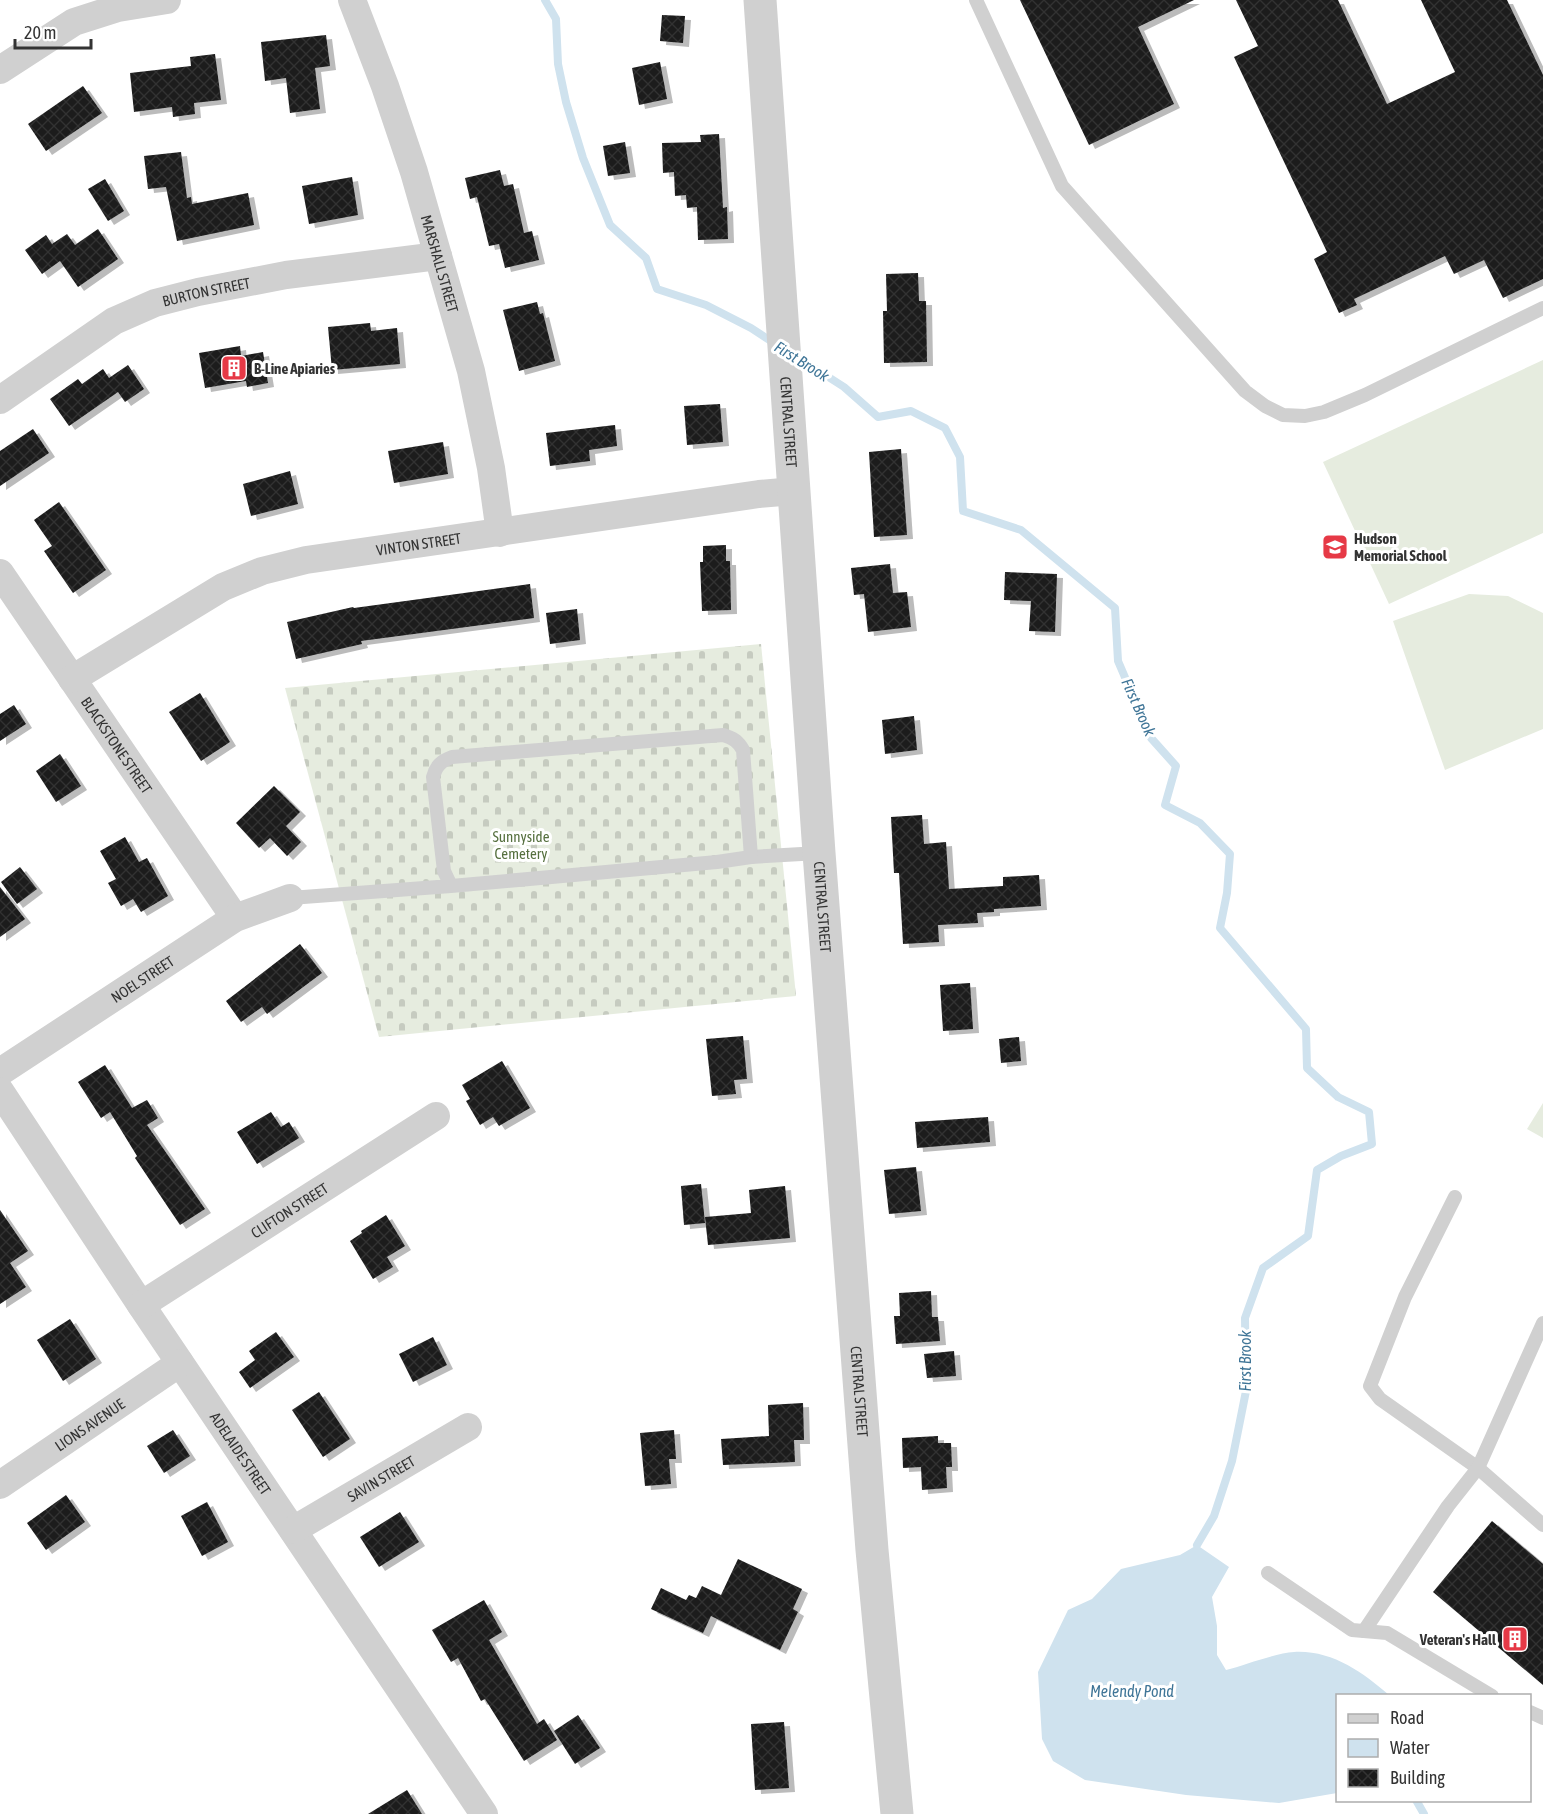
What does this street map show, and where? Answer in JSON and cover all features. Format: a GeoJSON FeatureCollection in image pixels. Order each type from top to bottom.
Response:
{"type":"FeatureCollection","features":[{"type":"Feature","properties":{"kind":"street"},"geometry":{"type":"LineString","coordinates":[[0,70],[74,22],[118,8],[167,0]]}},
{"type":"Feature","properties":{"kind":"street","name":"MARSHALL STREET"},"geometry":{"type":"LineString","coordinates":[[352,0],[414,172],[471,371],[491,468],[500,533]]}},
{"type":"Feature","properties":{"kind":"street","name":"CENTRAL STREET"},"geometry":{"type":"LineString","coordinates":[[760,0],[819,853],[872,1550],[897,1814]]}},
{"type":"Feature","properties":{"kind":"street","name":"BURTON STREET"},"geometry":{"type":"LineString","coordinates":[[0,400],[114,321],[155,303],[286,275],[438,256]]}},
{"type":"Feature","properties":{"kind":"street","name":"VINTON STREET"},"geometry":{"type":"LineString","coordinates":[[72,679],[223,587],[262,571],[306,560],[759,494],[794,491]]}},
{"type":"Feature","properties":{"kind":"street","name":"BLACKSTONE STREET"},"geometry":{"type":"LineString","coordinates":[[0,573],[235,918]]}},
{"type":"Feature","properties":{"kind":"street","name":"NOEL STREET"},"geometry":{"type":"LineString","coordinates":[[0,1072],[235,918],[290,898]]}},
{"type":"Feature","properties":{"kind":"street","name":"ADELAIDE STREET"},"geometry":{"type":"LineString","coordinates":[[0,1090],[141,1305],[484,1814]]}},
{"type":"Feature","properties":{"kind":"street","name":"CLIFTON STREET"},"geometry":{"type":"LineString","coordinates":[[141,1305],[436,1116]]}},
{"type":"Feature","properties":{"kind":"street","name":"LIONS AVENUE"},"geometry":{"type":"LineString","coordinates":[[0,1485],[180,1363]]}},
{"type":"Feature","properties":{"kind":"street","name":"SAVIN STREET"},"geometry":{"type":"LineString","coordinates":[[293,1530],[468,1427]]}},
{"type":"Feature","properties":{"kind":"lane"},"geometry":{"type":"LineString","coordinates":[[976,0],[1062,186],[1245,391],[1265,406],[1283,415],[1305,416],[1324,412],[1365,395],[1543,308]]}},
{"type":"Feature","properties":{"kind":"lane"},"geometry":{"type":"LineString","coordinates":[[451,886],[444,871],[432,777],[442,761],[452,756],[723,735],[731,737],[739,742],[742,750],[751,857]]}},
{"type":"Feature","properties":{"kind":"lane"},"geometry":{"type":"LineString","coordinates":[[290,898],[819,853]]}},
{"type":"Feature","properties":{"kind":"lane"},"geometry":{"type":"LineString","coordinates":[[1455,1197],[1405,1297],[1370,1386],[1380,1399],[1478,1468],[1543,1525]]}},
{"type":"Feature","properties":{"kind":"lane"},"geometry":{"type":"LineString","coordinates":[[1364,1631],[1448,1506],[1478,1468],[1543,1323]]}},
{"type":"Feature","properties":{"kind":"lane"},"geometry":{"type":"LineString","coordinates":[[1268,1572],[1352,1630],[1387,1633],[1490,1694]]}},
{"type":"Feature","properties":{"kind":"green space"},"geometry":{"type":"Polygon","coordinates":[[[1543,360],[1543,533],[1389,604],[1323,462],[1543,360]]]}},
{"type":"Feature","properties":{"kind":"green space"},"geometry":{"type":"Polygon","coordinates":[[[1469,594],[1508,596],[1543,613],[1543,729],[1445,770],[1393,621],[1469,594]]]}},
{"type":"Feature","properties":{"kind":"green space","name":"Sunnyside Cemetery"},"geometry":{"type":"Polygon","coordinates":[[[761,644],[796,996],[379,1037],[285,688],[761,644]]]}},
{"type":"Feature","properties":{"kind":"green space"},"geometry":{"type":"Polygon","coordinates":[[[1543,1103],[1543,1138],[1527,1129],[1543,1103]]]}},
{"type":"Feature","properties":{"kind":"water","name":"Melendy Pond"},"geometry":{"type":"Polygon","coordinates":[[[1197,1545],[1229,1567],[1212,1597],[1217,1626],[1217,1655],[1226,1670],[1278,1655],[1308,1652],[1346,1664],[1388,1694],[1336,1694],[1336,1793],[1279,1803],[1186,1795],[1085,1780],[1053,1761],[1042,1739],[1038,1672],[1068,1610],[1092,1599],[1121,1569],[1180,1555],[1197,1545]]]}},
{"type":"Feature","properties":{"kind":"building"},"geometry":{"type":"Polygon","coordinates":[[[1020,0],[1194,0],[1138,27],[1174,104],[1089,145],[1020,0]]]}},
{"type":"Feature","properties":{"kind":"building"},"geometry":{"type":"Polygon","coordinates":[[[1236,0],[1338,0],[1387,104],[1455,72],[1421,0],[1507,0],[1543,75],[1543,279],[1503,298],[1484,260],[1454,274],[1445,256],[1354,299],[1357,305],[1339,313],[1314,259],[1327,252],[1234,57],[1258,46],[1236,0]]]}},
{"type":"Feature","properties":{"kind":"building"},"geometry":{"type":"Polygon","coordinates":[[[662,15],[685,16],[683,43],[660,41],[662,15]]]}},
{"type":"Feature","properties":{"kind":"building"},"geometry":{"type":"Polygon","coordinates":[[[326,35],[330,66],[315,68],[320,109],[290,113],[286,78],[265,81],[261,42],[326,35]]]}},
{"type":"Feature","properties":{"kind":"building"},"geometry":{"type":"Polygon","coordinates":[[[215,54],[221,100],[194,103],[195,114],[173,117],[172,107],[134,112],[130,73],[191,66],[190,57],[215,54]]]}},
{"type":"Feature","properties":{"kind":"building"},"geometry":{"type":"Polygon","coordinates":[[[660,62],[667,99],[639,105],[632,68],[660,62]]]}},
{"type":"Feature","properties":{"kind":"building"},"geometry":{"type":"Polygon","coordinates":[[[83,86],[102,113],[46,151],[28,124],[83,86]]]}},
{"type":"Feature","properties":{"kind":"building"},"geometry":{"type":"Polygon","coordinates":[[[719,134],[723,208],[727,207],[728,239],[698,240],[697,207],[687,208],[686,195],[675,196],[674,172],[663,173],[662,143],[701,142],[700,135],[719,134]]]}},
{"type":"Feature","properties":{"kind":"building"},"geometry":{"type":"Polygon","coordinates":[[[625,142],[630,173],[608,176],[603,146],[625,142]]]}},
{"type":"Feature","properties":{"kind":"building"},"geometry":{"type":"Polygon","coordinates":[[[181,152],[187,198],[191,197],[192,204],[248,193],[254,225],[177,241],[166,187],[148,189],[144,156],[181,152]]]}},
{"type":"Feature","properties":{"kind":"building"},"geometry":{"type":"Polygon","coordinates":[[[500,170],[504,186],[513,184],[524,233],[532,231],[539,260],[505,268],[499,244],[489,246],[477,197],[470,199],[465,178],[500,170]]]}},
{"type":"Feature","properties":{"kind":"building"},"geometry":{"type":"Polygon","coordinates":[[[352,177],[358,215],[309,224],[302,186],[352,177]]]}},
{"type":"Feature","properties":{"kind":"building"},"geometry":{"type":"Polygon","coordinates":[[[105,179],[124,211],[108,221],[88,189],[105,179]]]}},
{"type":"Feature","properties":{"kind":"building"},"geometry":{"type":"Polygon","coordinates":[[[98,229],[118,259],[78,287],[60,261],[42,274],[25,250],[46,235],[52,244],[67,234],[75,245],[98,229]]]}},
{"type":"Feature","properties":{"kind":"building"},"geometry":{"type":"Polygon","coordinates":[[[918,273],[919,301],[926,301],[927,362],[884,363],[883,311],[887,311],[886,274],[918,273]]]}},
{"type":"Feature","properties":{"kind":"building"},"geometry":{"type":"Polygon","coordinates":[[[537,302],[540,314],[543,313],[555,361],[519,371],[503,310],[537,302]]]}},
{"type":"Feature","properties":{"kind":"building"},"geometry":{"type":"Polygon","coordinates":[[[370,323],[371,331],[397,328],[400,364],[332,370],[328,327],[370,323]]]}},
{"type":"Feature","properties":{"kind":"building","name":"B-Line Apiaries"},"geometry":{"type":"Polygon","coordinates":[[[240,346],[241,356],[263,352],[268,383],[247,387],[246,381],[205,388],[199,353],[240,346]]]}},
{"type":"Feature","properties":{"kind":"building"},"geometry":{"type":"Polygon","coordinates":[[[128,365],[144,389],[125,402],[118,392],[69,426],[50,399],[78,379],[82,384],[103,369],[109,378],[128,365]]]}},
{"type":"Feature","properties":{"kind":"building"},"geometry":{"type":"Polygon","coordinates":[[[720,404],[723,442],[687,445],[684,406],[720,404]]]}},
{"type":"Feature","properties":{"kind":"building"},"geometry":{"type":"Polygon","coordinates":[[[615,425],[617,446],[589,450],[590,461],[550,466],[546,433],[615,425]]]}},
{"type":"Feature","properties":{"kind":"building"},"geometry":{"type":"Polygon","coordinates":[[[33,429],[49,453],[0,486],[0,451],[33,429]]]}},
{"type":"Feature","properties":{"kind":"building"},"geometry":{"type":"Polygon","coordinates":[[[443,442],[448,474],[394,483],[388,451],[443,442]]]}},
{"type":"Feature","properties":{"kind":"building"},"geometry":{"type":"Polygon","coordinates":[[[901,449],[907,535],[874,537],[869,452],[901,449]]]}},
{"type":"Feature","properties":{"kind":"building"},"geometry":{"type":"Polygon","coordinates":[[[290,471],[298,504],[251,516],[243,484],[290,471]]]}},
{"type":"Feature","properties":{"kind":"building"},"geometry":{"type":"Polygon","coordinates":[[[59,502],[106,570],[73,593],[44,551],[52,546],[34,520],[59,502]]]}},
{"type":"Feature","properties":{"kind":"building"},"geometry":{"type":"Polygon","coordinates":[[[726,545],[726,561],[730,561],[731,610],[702,611],[700,562],[703,562],[703,546],[726,545]]]}},
{"type":"Feature","properties":{"kind":"building"},"geometry":{"type":"Polygon","coordinates":[[[890,564],[893,593],[907,592],[911,627],[868,632],[864,594],[854,595],[851,568],[890,564]]]}},
{"type":"Feature","properties":{"kind":"building"},"geometry":{"type":"Polygon","coordinates":[[[1005,572],[1057,574],[1055,632],[1029,631],[1031,601],[1004,600],[1005,572]]]}},
{"type":"Feature","properties":{"kind":"building"},"geometry":{"type":"Polygon","coordinates":[[[530,584],[534,618],[361,641],[362,644],[296,659],[287,622],[353,607],[530,584]]]}},
{"type":"Feature","properties":{"kind":"building"},"geometry":{"type":"Polygon","coordinates":[[[577,609],[580,640],[550,644],[546,613],[577,609]]]}},
{"type":"Feature","properties":{"kind":"building"},"geometry":{"type":"Polygon","coordinates":[[[200,693],[230,742],[201,761],[169,712],[200,693]]]}},
{"type":"Feature","properties":{"kind":"building"},"geometry":{"type":"Polygon","coordinates":[[[14,705],[26,724],[0,741],[0,714],[14,705]]]}},
{"type":"Feature","properties":{"kind":"building"},"geometry":{"type":"Polygon","coordinates":[[[914,716],[917,750],[885,754],[882,720],[914,716]]]}},
{"type":"Feature","properties":{"kind":"building"},"geometry":{"type":"Polygon","coordinates":[[[60,754],[81,786],[56,802],[36,771],[60,754]]]}},
{"type":"Feature","properties":{"kind":"building"},"geometry":{"type":"Polygon","coordinates":[[[274,786],[300,812],[286,826],[301,842],[287,856],[270,838],[259,848],[236,823],[274,786]]]}},
{"type":"Feature","properties":{"kind":"building"},"geometry":{"type":"Polygon","coordinates":[[[922,815],[924,844],[946,842],[949,889],[1003,886],[1003,877],[1039,875],[1041,906],[994,909],[994,912],[977,913],[978,923],[938,925],[939,942],[903,944],[899,873],[894,873],[891,817],[922,815]]]}},
{"type":"Feature","properties":{"kind":"building"},"geometry":{"type":"Polygon","coordinates":[[[125,837],[139,862],[147,858],[168,896],[141,912],[133,899],[121,906],[108,883],[116,879],[100,851],[125,837]]]}},
{"type":"Feature","properties":{"kind":"building"},"geometry":{"type":"Polygon","coordinates":[[[20,867],[37,889],[17,904],[1,882],[20,867]]]}},
{"type":"Feature","properties":{"kind":"building"},"geometry":{"type":"Polygon","coordinates":[[[0,887],[25,919],[0,937],[0,887]]]}},
{"type":"Feature","properties":{"kind":"building"},"geometry":{"type":"Polygon","coordinates":[[[300,944],[322,973],[267,1014],[262,1007],[241,1022],[226,1001],[300,944]]]}},
{"type":"Feature","properties":{"kind":"building"},"geometry":{"type":"Polygon","coordinates":[[[970,983],[973,1029],[943,1031],[940,985],[970,983]]]}},
{"type":"Feature","properties":{"kind":"building"},"geometry":{"type":"Polygon","coordinates":[[[743,1036],[747,1079],[734,1080],[736,1094],[712,1096],[706,1039],[743,1036]]]}},
{"type":"Feature","properties":{"kind":"building"},"geometry":{"type":"Polygon","coordinates":[[[1019,1037],[1021,1061],[1001,1063],[999,1039],[1019,1037]]]}},
{"type":"Feature","properties":{"kind":"building"},"geometry":{"type":"Polygon","coordinates":[[[502,1061],[530,1108],[499,1126],[493,1117],[480,1125],[466,1101],[470,1099],[462,1085],[502,1061]]]}},
{"type":"Feature","properties":{"kind":"building"},"geometry":{"type":"Polygon","coordinates":[[[105,1065],[132,1108],[147,1100],[158,1118],[147,1125],[205,1209],[180,1225],[135,1158],[137,1156],[110,1112],[101,1118],[78,1082],[105,1065]]]}},
{"type":"Feature","properties":{"kind":"building"},"geometry":{"type":"Polygon","coordinates":[[[271,1112],[281,1127],[289,1122],[299,1138],[257,1164],[237,1132],[271,1112]]]}},
{"type":"Feature","properties":{"kind":"building"},"geometry":{"type":"Polygon","coordinates":[[[988,1117],[990,1142],[917,1148],[915,1122],[988,1117]]]}},
{"type":"Feature","properties":{"kind":"building"},"geometry":{"type":"Polygon","coordinates":[[[916,1167],[921,1211],[889,1214],[884,1170],[916,1167]]]}},
{"type":"Feature","properties":{"kind":"building"},"geometry":{"type":"Polygon","coordinates":[[[701,1184],[705,1223],[684,1225],[681,1186],[701,1184]]]}},
{"type":"Feature","properties":{"kind":"building"},"geometry":{"type":"Polygon","coordinates":[[[785,1186],[790,1238],[708,1245],[705,1217],[751,1213],[749,1190],[785,1186]]]}},
{"type":"Feature","properties":{"kind":"building"},"geometry":{"type":"Polygon","coordinates":[[[0,1210],[28,1251],[10,1263],[26,1287],[0,1304],[0,1210]]]}},
{"type":"Feature","properties":{"kind":"building"},"geometry":{"type":"Polygon","coordinates":[[[386,1215],[405,1246],[387,1257],[393,1267],[373,1279],[350,1241],[386,1215]]]}},
{"type":"Feature","properties":{"kind":"building"},"geometry":{"type":"Polygon","coordinates":[[[931,1291],[932,1317],[938,1317],[940,1341],[896,1344],[894,1316],[900,1316],[899,1293],[931,1291]]]}},
{"type":"Feature","properties":{"kind":"building"},"geometry":{"type":"Polygon","coordinates":[[[70,1319],[96,1359],[63,1381],[37,1340],[70,1319]]]}},
{"type":"Feature","properties":{"kind":"building"},"geometry":{"type":"Polygon","coordinates":[[[276,1332],[294,1357],[250,1388],[239,1372],[255,1360],[249,1351],[276,1332]]]}},
{"type":"Feature","properties":{"kind":"building"},"geometry":{"type":"Polygon","coordinates":[[[433,1337],[447,1365],[413,1382],[399,1354],[433,1337]]]}},
{"type":"Feature","properties":{"kind":"building"},"geometry":{"type":"Polygon","coordinates":[[[954,1351],[956,1376],[927,1378],[924,1354],[954,1351]]]}},
{"type":"Feature","properties":{"kind":"building"},"geometry":{"type":"Polygon","coordinates":[[[319,1392],[350,1439],[323,1457],[292,1410],[319,1392]]]}},
{"type":"Feature","properties":{"kind":"building"},"geometry":{"type":"Polygon","coordinates":[[[803,1403],[804,1440],[794,1440],[795,1462],[723,1465],[721,1439],[769,1436],[768,1405],[803,1403]]]}},
{"type":"Feature","properties":{"kind":"building"},"geometry":{"type":"Polygon","coordinates":[[[173,1430],[190,1456],[164,1473],[147,1446],[173,1430]]]}},
{"type":"Feature","properties":{"kind":"building"},"geometry":{"type":"Polygon","coordinates":[[[674,1430],[676,1459],[669,1459],[671,1484],[645,1486],[640,1433],[674,1430]]]}},
{"type":"Feature","properties":{"kind":"building"},"geometry":{"type":"Polygon","coordinates":[[[938,1436],[938,1443],[951,1443],[952,1467],[946,1467],[947,1488],[922,1490],[921,1467],[903,1468],[902,1438],[938,1436]]]}},
{"type":"Feature","properties":{"kind":"building"},"geometry":{"type":"Polygon","coordinates":[[[66,1495],[85,1522],[46,1550],[27,1523],[66,1495]]]}},
{"type":"Feature","properties":{"kind":"building"},"geometry":{"type":"Polygon","coordinates":[[[207,1502],[228,1542],[202,1556],[181,1516],[207,1502]]]}},
{"type":"Feature","properties":{"kind":"building"},"geometry":{"type":"Polygon","coordinates":[[[400,1512],[419,1542],[379,1567],[360,1537],[400,1512]]]}},
{"type":"Feature","properties":{"kind":"building","name":"Veteran's Hall"},"geometry":{"type":"Polygon","coordinates":[[[1492,1521],[1543,1564],[1543,1685],[1433,1592],[1492,1521]]]}},
{"type":"Feature","properties":{"kind":"building"},"geometry":{"type":"Polygon","coordinates":[[[738,1559],[802,1589],[793,1609],[798,1612],[780,1650],[711,1616],[703,1633],[651,1609],[661,1588],[686,1600],[689,1595],[696,1598],[702,1586],[721,1595],[738,1559]]]}},
{"type":"Feature","properties":{"kind":"building"},"geometry":{"type":"Polygon","coordinates":[[[484,1600],[502,1632],[489,1640],[537,1724],[544,1719],[557,1740],[524,1761],[485,1699],[481,1701],[458,1658],[451,1662],[432,1630],[484,1600]]]}},
{"type":"Feature","properties":{"kind":"building"},"geometry":{"type":"Polygon","coordinates":[[[578,1715],[600,1748],[575,1764],[554,1731],[578,1715]]]}},
{"type":"Feature","properties":{"kind":"building"},"geometry":{"type":"Polygon","coordinates":[[[784,1722],[789,1788],[755,1790],[751,1724],[784,1722]]]}},
{"type":"Feature","properties":{"kind":"building"},"geometry":{"type":"Polygon","coordinates":[[[407,1790],[422,1814],[368,1814],[407,1790]]]}},
{"type":"Feature","properties":{"kind":"waterway","name":"First Brook"},"geometry":{"type":"LineString","coordinates":[[545,0],[556,19],[558,64],[566,102],[583,158],[610,225],[646,258],[657,289],[706,305],[751,328],[774,343]]}},
{"type":"Feature","properties":{"kind":"waterway","name":"First Brook"},"geometry":{"type":"LineString","coordinates":[[794,355],[844,387],[878,417],[911,411],[945,428],[960,457],[963,511],[1021,530],[1115,608],[1118,661],[1151,738],[1176,766],[1165,805],[1200,823],[1230,854],[1227,893],[1220,928],[1306,1029],[1307,1068],[1338,1097],[1369,1112],[1372,1144],[1341,1156],[1317,1170],[1308,1236],[1263,1268],[1245,1318],[1246,1391],[1232,1461],[1214,1516],[1197,1545]]}},
{"type":"Feature","properties":{"kind":"waterway"},"geometry":{"type":"LineString","coordinates":[[1417,1802],[1424,1814]]}},
{"type":"Feature","properties":{"kind":"place","name":"B-Line Apiaries"},"geometry":{"type":"Point","coordinates":[234,368]}},
{"type":"Feature","properties":{"kind":"place","name":"Hudson Memorial School"},"geometry":{"type":"Point","coordinates":[1335,547]}},
{"type":"Feature","properties":{"kind":"place","name":"Veteran's Hall"},"geometry":{"type":"Point","coordinates":[1515,1639]}}]}
